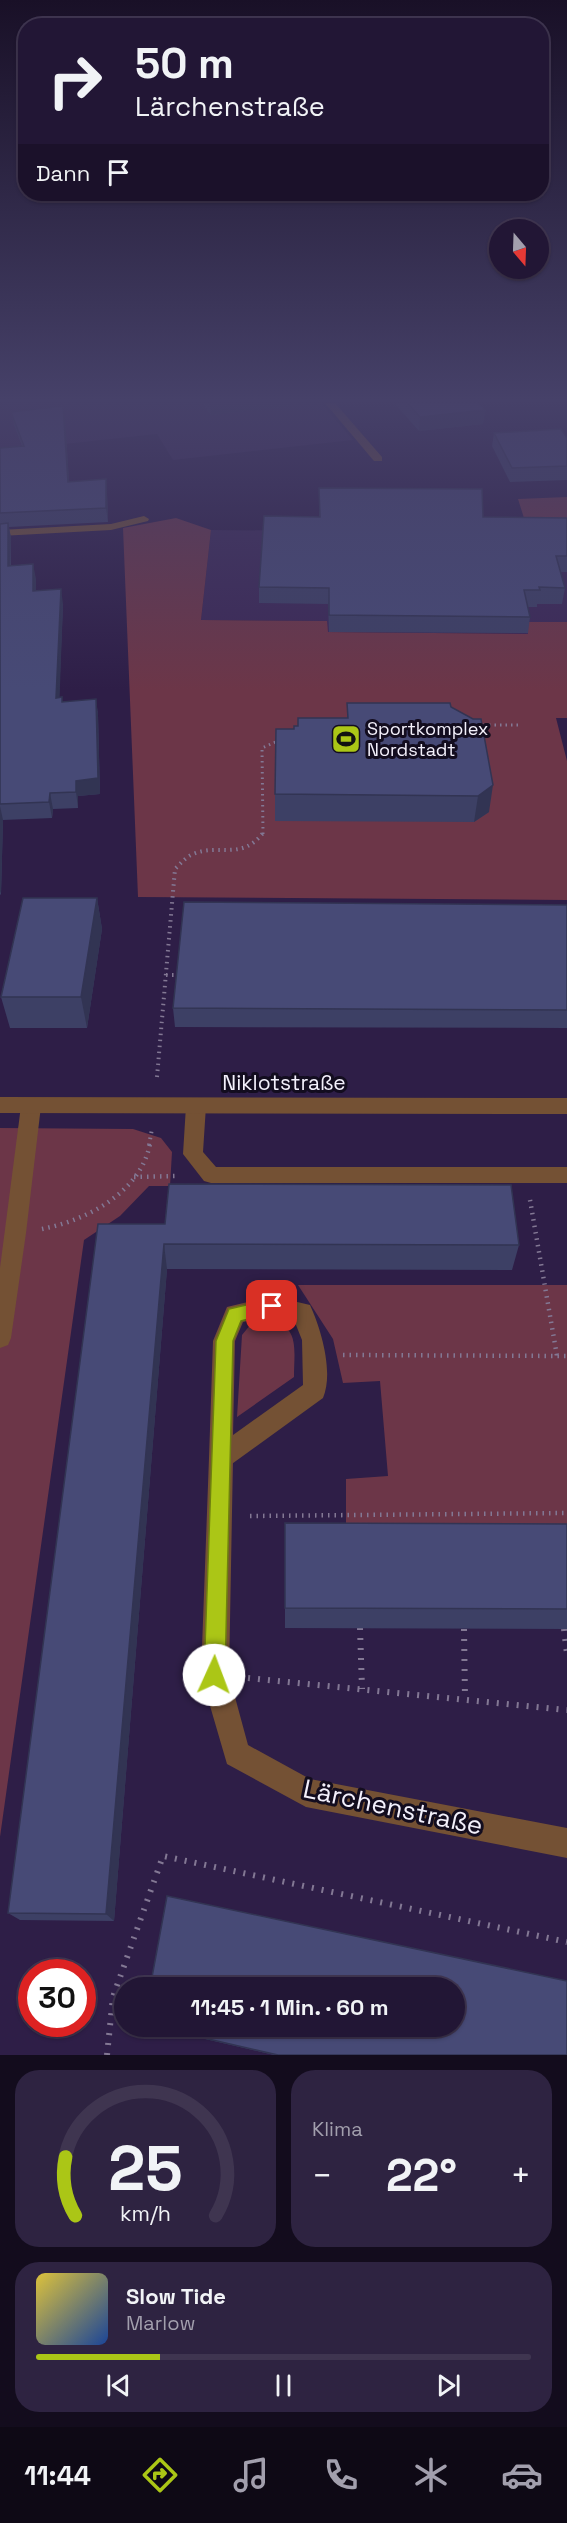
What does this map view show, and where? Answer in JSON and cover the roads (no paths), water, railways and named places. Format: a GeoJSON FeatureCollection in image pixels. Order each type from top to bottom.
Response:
{"type":"FeatureCollection","features":[{"type":"Feature","properties":{"kind":"street"},"geometry":{"type":"LineString","coordinates":[[0,533],[111,527],[144,519]]}},
{"type":"Feature","properties":{"kind":"street","name":"Niklotstraße"},"geometry":{"type":"LineString","coordinates":[[0,1106],[567,1106]]}},
{"type":"Feature","properties":{"kind":"street"},"geometry":{"type":"LineString","coordinates":[[0,1338],[16,1233],[31,1106]]}},
{"type":"Feature","properties":{"kind":"street"},"geometry":{"type":"LineString","coordinates":[[196,1106],[193,1154],[211,1175],[567,1175]]}},
{"type":"Feature","properties":{"kind":"street","name":"Lärchenstraße"},"geometry":{"type":"LineString","coordinates":[[221,1458],[315,1390],[313,1340],[302,1312],[272,1306],[235,1314],[225,1341],[219,1516],[214,1675],[237,1754],[306,1793],[567,1843]]}},
{"type":"Feature","properties":{"kind":"place","name":"Sportkomplex Nordstadt"},"geometry":{"type":"Point","coordinates":[346,739]}}]}
